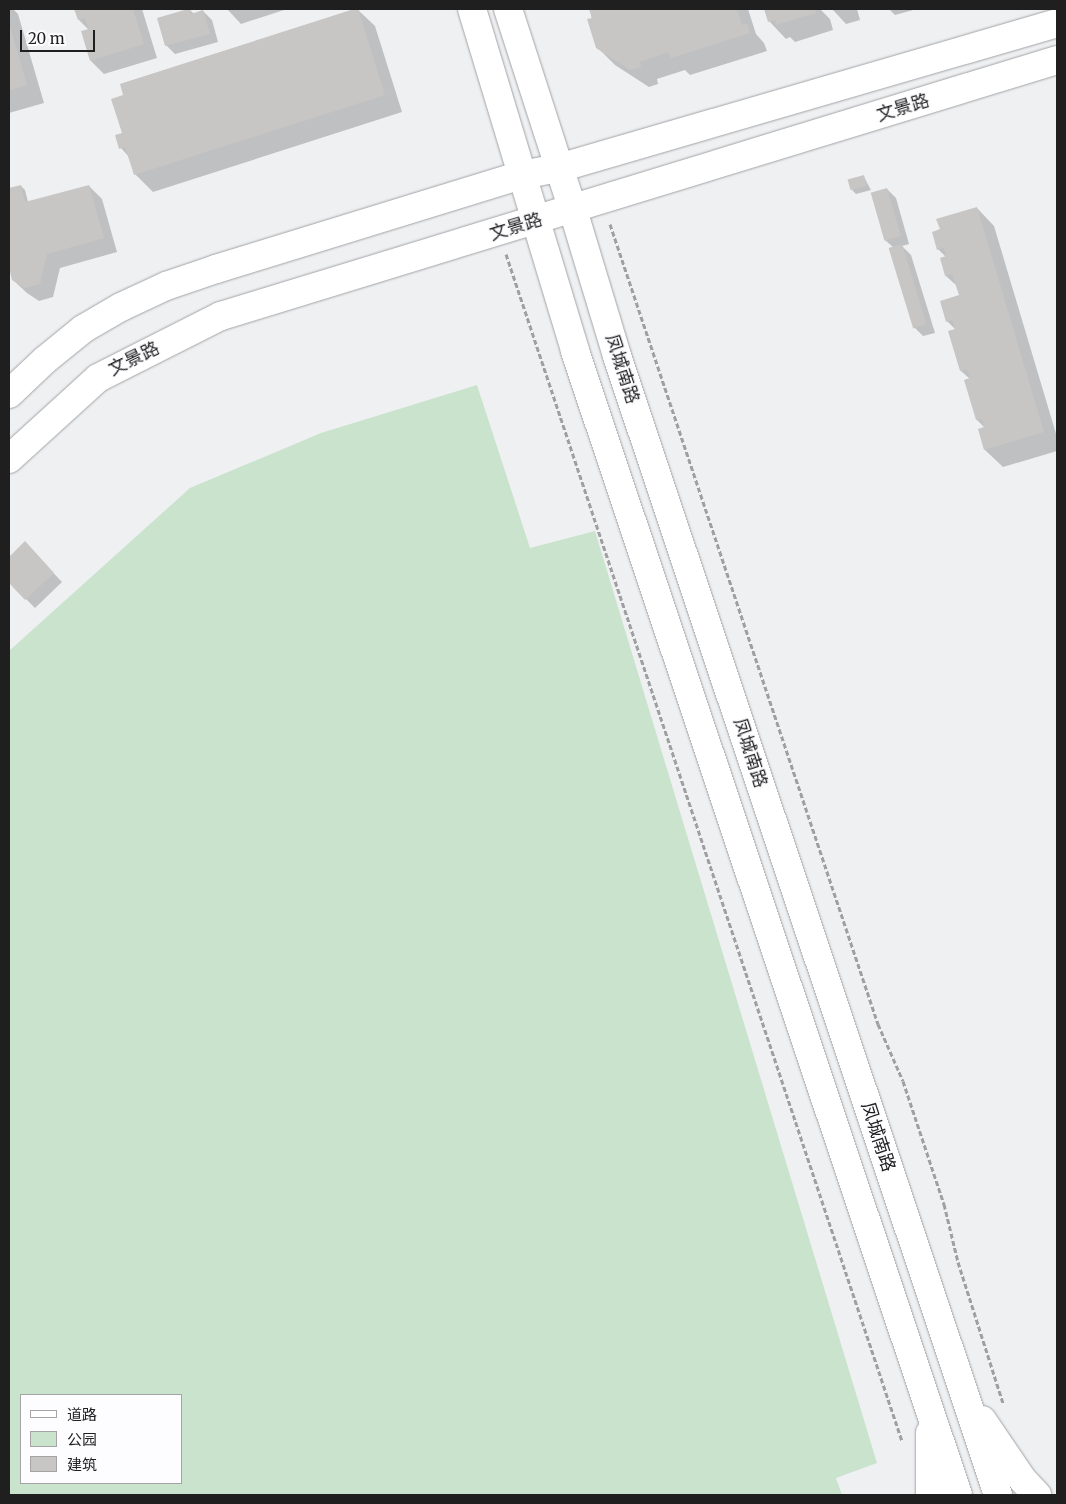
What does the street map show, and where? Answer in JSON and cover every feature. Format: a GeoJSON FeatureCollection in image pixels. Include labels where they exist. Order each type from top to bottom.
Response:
{"type":"FeatureCollection","features":[{"type":"Feature","properties":{"kind":"street"},"geometry":{"type":"LineString","coordinates":[[472,9],[575,351],[958,1495]]}},
{"type":"Feature","properties":{"kind":"street","name":"凤城南路"},"geometry":{"type":"LineString","coordinates":[[508,9],[573,210],[617,356],[998,1495]]}},
{"type":"Feature","properties":{"kind":"street"},"geometry":{"type":"LineString","coordinates":[[9,394],[45,360],[83,329],[121,307],[166,286],[269,251],[522,175],[559,168],[1057,23]]}},
{"type":"Feature","properties":{"kind":"street","name":"文景路"},"geometry":{"type":"LineString","coordinates":[[9,459],[98,378],[221,316],[573,210],[1057,60]]}},
{"type":"Feature","properties":{"kind":"street"},"geometry":{"type":"LineString","coordinates":[[962,1390],[1023,1480],[1037,1495]]}},
{"type":"Feature","properties":{"kind":"street"},"geometry":{"type":"LineString","coordinates":[[927,1402],[930,1434],[930,1495]]}},
{"type":"Feature","properties":{"kind":"path"},"geometry":{"type":"LineString","coordinates":[[602,201],[878,1024],[903,1081],[938,1185],[958,1262],[1006,1411]]}},
{"type":"Feature","properties":{"kind":"path"},"geometry":{"type":"LineString","coordinates":[[499,232],[903,1443]]}},
{"type":"Feature","properties":{"kind":"green space"},"geometry":{"type":"Polygon","coordinates":[[[477,385],[530,548],[595,531],[877,1463],[836,1478],[842,1495],[9,1495],[9,651],[190,488],[321,433],[477,385]]]}},
{"type":"Feature","properties":{"kind":"building"},"geometry":{"type":"Polygon","coordinates":[[[74,9],[133,9],[144,44],[90,61],[81,31],[89,29],[85,18],[78,20],[74,9]]]}},
{"type":"Feature","properties":{"kind":"building"},"geometry":{"type":"Polygon","coordinates":[[[190,9],[191,14],[203,10],[210,34],[165,46],[157,18],[190,9]]]}},
{"type":"Feature","properties":{"kind":"building"},"geometry":{"type":"Polygon","coordinates":[[[358,9],[385,95],[134,175],[125,147],[119,149],[115,135],[122,133],[111,99],[123,95],[120,84],[358,9]]]}},
{"type":"Feature","properties":{"kind":"building"},"geometry":{"type":"Polygon","coordinates":[[[589,9],[737,9],[742,25],[747,24],[750,33],[671,58],[668,52],[640,62],[641,67],[630,70],[596,48],[587,19],[592,18],[589,9]]]}},
{"type":"Feature","properties":{"kind":"building"},"geometry":{"type":"Polygon","coordinates":[[[764,9],[815,9],[816,13],[776,25],[775,20],[768,22],[764,9]]]}},
{"type":"Feature","properties":{"kind":"building"},"geometry":{"type":"Polygon","coordinates":[[[9,23],[27,85],[9,91],[9,23]]]}},
{"type":"Feature","properties":{"kind":"building"},"geometry":{"type":"Polygon","coordinates":[[[864,175],[867,186],[850,190],[848,179],[864,175]]]}},
{"type":"Feature","properties":{"kind":"building"},"geometry":{"type":"Polygon","coordinates":[[[21,185],[25,202],[89,185],[104,238],[47,254],[40,284],[25,288],[12,280],[9,267],[9,188],[21,185]]]}},
{"type":"Feature","properties":{"kind":"building"},"geometry":{"type":"Polygon","coordinates":[[[887,188],[901,236],[884,241],[871,193],[887,188]]]}},
{"type":"Feature","properties":{"kind":"building"},"geometry":{"type":"Polygon","coordinates":[[[977,207],[1044,432],[984,450],[978,429],[984,427],[982,419],[976,420],[964,380],[970,378],[967,369],[960,371],[948,331],[955,329],[952,320],[946,322],[940,301],[959,295],[952,274],[945,276],[940,258],[946,256],[944,248],[937,250],[932,232],[940,229],[936,219],[977,207]]]}},
{"type":"Feature","properties":{"kind":"building"},"geometry":{"type":"Polygon","coordinates":[[[902,244],[927,324],[913,328],[889,248],[902,244]]]}},
{"type":"Feature","properties":{"kind":"building"},"geometry":{"type":"Polygon","coordinates":[[[25,541],[54,573],[25,600],[9,583],[9,557],[25,541]]]}}]}
